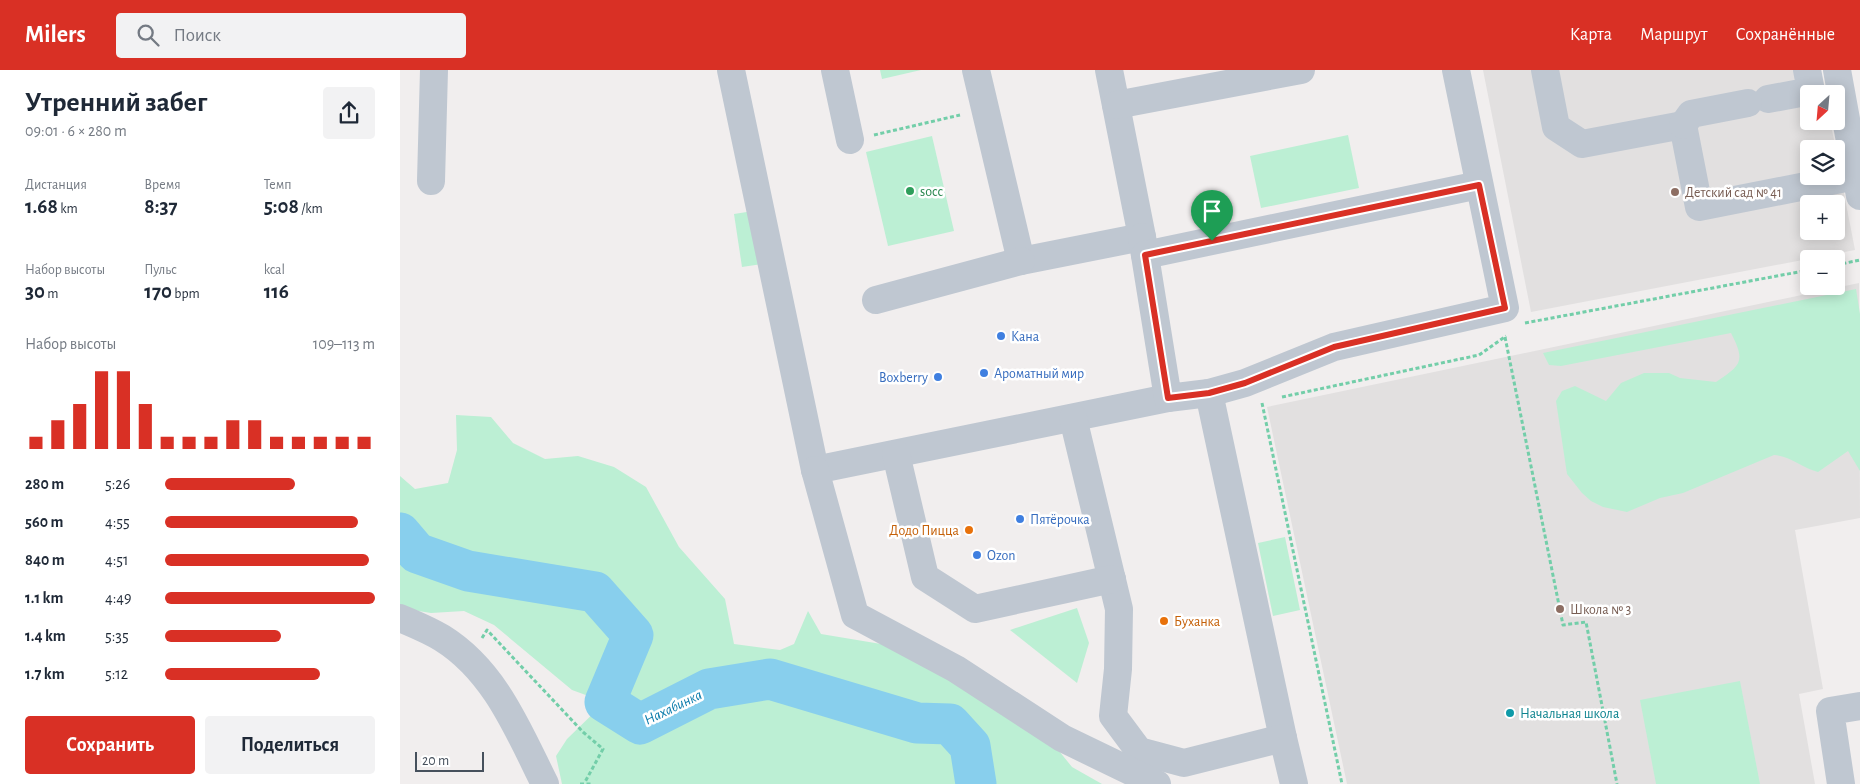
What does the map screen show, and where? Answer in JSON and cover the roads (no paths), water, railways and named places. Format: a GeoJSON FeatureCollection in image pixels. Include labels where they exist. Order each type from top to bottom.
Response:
{"type":"FeatureCollection","features":[{"type":"Feature","properties":{"kind":"street"},"geometry":{"type":"LineString","coordinates":[[432,181],[434,70]]}},
{"type":"Feature","properties":{"kind":"street"},"geometry":{"type":"LineString","coordinates":[[731,70],[815,470],[855,615],[956,669],[1062,738],[1157,784]]}},
{"type":"Feature","properties":{"kind":"street"},"geometry":{"type":"LineString","coordinates":[[835,70],[850,140]]}},
{"type":"Feature","properties":{"kind":"street"},"geometry":{"type":"LineString","coordinates":[[976,70],[1021,261]]}},
{"type":"Feature","properties":{"kind":"street"},"geometry":{"type":"LineString","coordinates":[[1110,70],[1144,246],[1168,398]]}},
{"type":"Feature","properties":{"kind":"street"},"geometry":{"type":"LineString","coordinates":[[1116,106],[1301,70]]}},
{"type":"Feature","properties":{"kind":"street"},"geometry":{"type":"LineString","coordinates":[[815,470],[1168,398],[1209,393],[1245,383],[1334,347],[1505,308],[1456,70]]}},
{"type":"Feature","properties":{"kind":"street"},"geometry":{"type":"LineString","coordinates":[[1544,70],[1556,127],[1582,144],[1683,125],[1691,114],[1811,91],[1807,70]]}},
{"type":"Feature","properties":{"kind":"street"},"geometry":{"type":"LineString","coordinates":[[1683,125],[1699,207],[1858,186],[1837,70]]}},
{"type":"Feature","properties":{"kind":"street"},"geometry":{"type":"LineString","coordinates":[[876,300],[1021,261],[1144,246],[1479,185]]}},
{"type":"Feature","properties":{"kind":"street"},"geometry":{"type":"LineString","coordinates":[[1209,393],[1282,738],[1294,784]]}},
{"type":"Feature","properties":{"kind":"street"},"geometry":{"type":"LineString","coordinates":[[1073,418],[1119,609],[1118,669],[1113,716],[1139,751],[1184,763],[1282,738]]}},
{"type":"Feature","properties":{"kind":"street"},"geometry":{"type":"LineString","coordinates":[[896,454],[924,578],[975,610],[1112,579]]}},
{"type":"Feature","properties":{"kind":"street"},"geometry":{"type":"LineString","coordinates":[[400,618],[442,638],[471,660],[501,697],[545,784]]}},
{"type":"Feature","properties":{"kind":"street"},"geometry":{"type":"LineString","coordinates":[[1841,784],[1830,711],[1860,706]]}},
{"type":"Feature","properties":{"kind":"waterway","name":"Нахабинка"},"geometry":{"type":"LineString","coordinates":[[400,533],[417,553],[468,571],[595,592],[633,635],[605,702],[640,724],[709,689],[770,679],[917,723],[950,724],[970,746],[976,784]]}},
{"type":"Feature","properties":{"kind":"place","name":"socc"},"geometry":{"type":"Point","coordinates":[910,191]}},
{"type":"Feature","properties":{"kind":"place","name":"Детский сад № 41"},"geometry":{"type":"Point","coordinates":[1675,192]}},
{"type":"Feature","properties":{"kind":"place","name":"Кана"},"geometry":{"type":"Point","coordinates":[1001,336]}},
{"type":"Feature","properties":{"kind":"place","name":"Ароматный мир"},"geometry":{"type":"Point","coordinates":[984,373]}},
{"type":"Feature","properties":{"kind":"place","name":"Boxberry"},"geometry":{"type":"Point","coordinates":[938,377]}},
{"type":"Feature","properties":{"kind":"place","name":"Пятёрочка"},"geometry":{"type":"Point","coordinates":[1020,519]}},
{"type":"Feature","properties":{"kind":"place","name":"Додо Пицца"},"geometry":{"type":"Point","coordinates":[969,530]}},
{"type":"Feature","properties":{"kind":"place","name":"Ozon"},"geometry":{"type":"Point","coordinates":[977,555]}},
{"type":"Feature","properties":{"kind":"place","name":"Школа № 3"},"geometry":{"type":"Point","coordinates":[1560,609]}},
{"type":"Feature","properties":{"kind":"place","name":"Буханка"},"geometry":{"type":"Point","coordinates":[1164,621]}},
{"type":"Feature","properties":{"kind":"place","name":"Начальная школа"},"geometry":{"type":"Point","coordinates":[1510,713]}}]}
